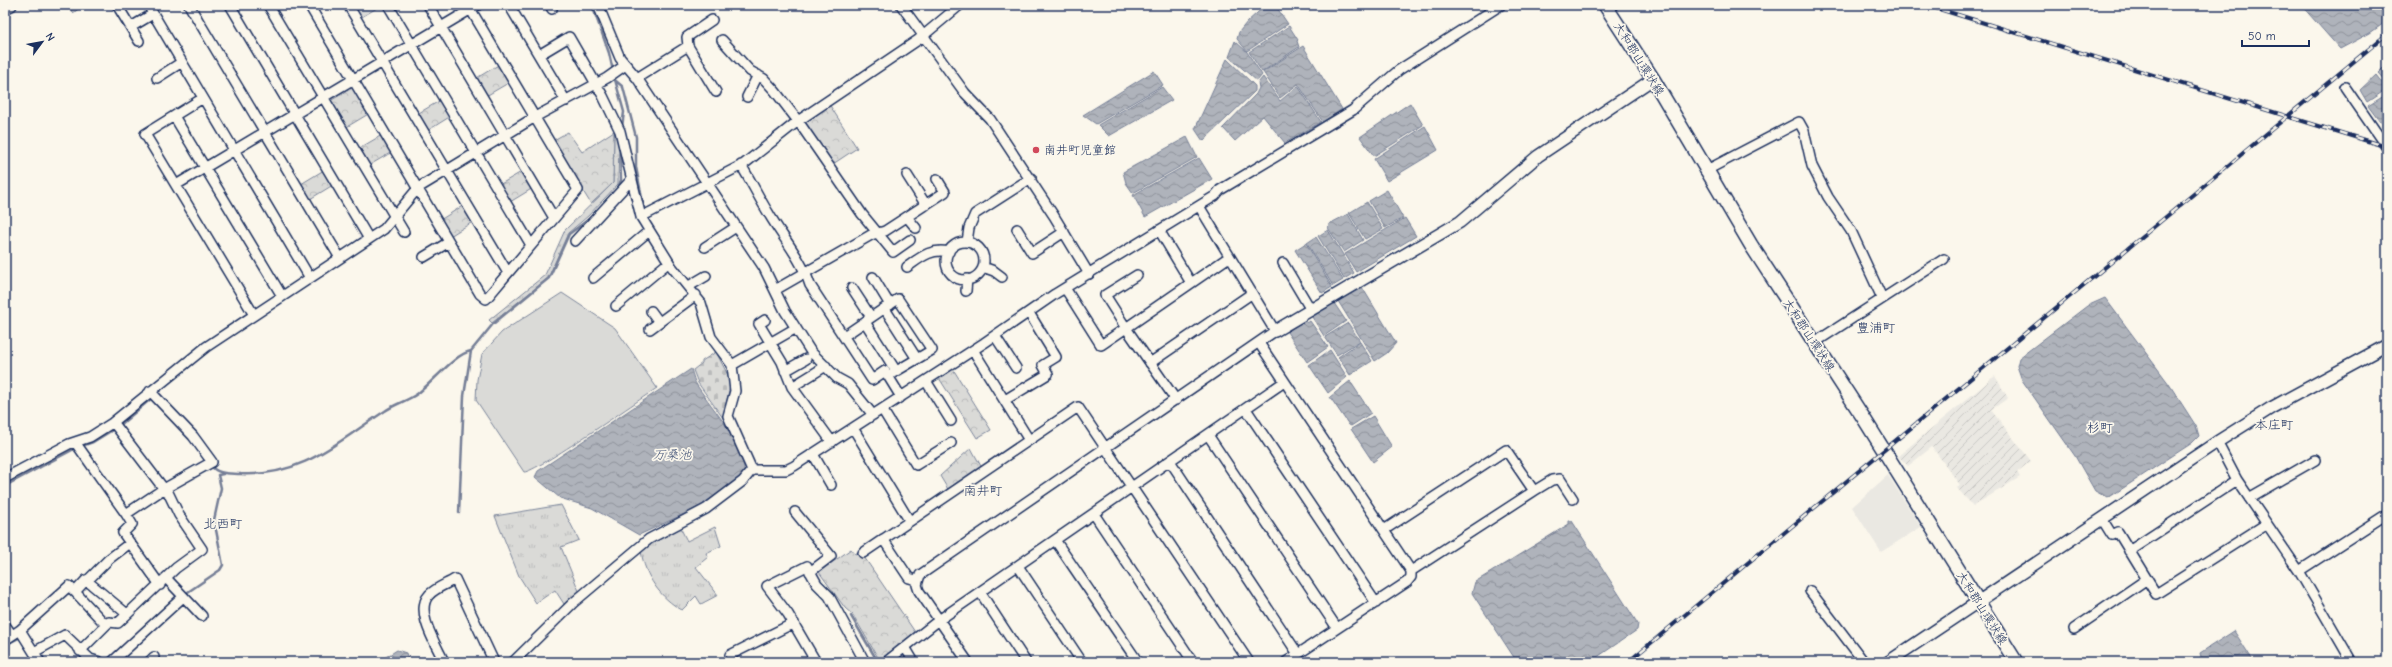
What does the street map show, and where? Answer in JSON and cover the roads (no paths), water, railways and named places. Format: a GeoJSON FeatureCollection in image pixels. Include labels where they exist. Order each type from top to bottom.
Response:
{"type":"FeatureCollection","features":[{"type":"Feature","properties":{"kind":"main road","name":"大和郡山環状線"},"geometry":{"type":"LineString","coordinates":[[1605,5],[1653,79],[1706,171],[2016,662]]}},
{"type":"Feature","properties":{"kind":"street"},"geometry":{"type":"LineString","coordinates":[[5,8],[11,5]]}},
{"type":"Feature","properties":{"kind":"street"},"geometry":{"type":"LineString","coordinates":[[117,5],[127,26],[139,40]]}},
{"type":"Feature","properties":{"kind":"street"},"geometry":{"type":"LineString","coordinates":[[148,5],[310,278]]}},
{"type":"Feature","properties":{"kind":"street"},"geometry":{"type":"LineString","coordinates":[[189,5],[340,258]]}},
{"type":"Feature","properties":{"kind":"street"},"geometry":{"type":"LineString","coordinates":[[230,5],[369,239]]}},
{"type":"Feature","properties":{"kind":"street"},"geometry":{"type":"LineString","coordinates":[[268,5],[404,232]]}},
{"type":"Feature","properties":{"kind":"street"},"geometry":{"type":"LineString","coordinates":[[176,185],[353,80],[382,62],[412,45],[473,6],[578,190],[486,299],[480,294],[418,188],[353,80],[309,5]]}},
{"type":"Feature","properties":{"kind":"street"},"geometry":{"type":"LineString","coordinates":[[348,5],[508,273]]}},
{"type":"Feature","properties":{"kind":"street"},"geometry":{"type":"LineString","coordinates":[[388,5],[531,245]]}},
{"type":"Feature","properties":{"kind":"street"},"geometry":{"type":"LineString","coordinates":[[428,5],[554,218]]}},
{"type":"Feature","properties":{"kind":"street"},"geometry":{"type":"LineString","coordinates":[[509,5],[566,101]]}},
{"type":"Feature","properties":{"kind":"street"},"geometry":{"type":"LineString","coordinates":[[598,5],[622,67],[637,78],[705,182],[764,268],[796,328],[811,352],[837,378],[852,388],[873,415]]}},
{"type":"Feature","properties":{"kind":"street"},"geometry":{"type":"LineString","coordinates":[[901,5],[965,93],[985,111],[1031,178],[1089,274]]}},
{"type":"Feature","properties":{"kind":"street"},"geometry":{"type":"LineString","coordinates":[[641,216],[705,182],[716,180],[741,165],[798,121],[924,35],[960,5]]}},
{"type":"Feature","properties":{"kind":"street"},"geometry":{"type":"LineString","coordinates":[[752,470],[786,470],[813,454],[995,336],[1065,288],[1199,206],[1253,169],[1362,104],[1399,70],[1502,5]]}},
{"type":"Feature","properties":{"kind":"street"},"geometry":{"type":"LineString","coordinates":[[127,26],[153,14]]}},
{"type":"Feature","properties":{"kind":"street"},"geometry":{"type":"LineString","coordinates":[[712,20],[687,37],[688,46],[716,92]]}},
{"type":"Feature","properties":{"kind":"street"},"geometry":{"type":"LineString","coordinates":[[539,55],[569,37],[596,84],[620,131],[641,216],[669,262],[696,295],[706,312],[711,337],[732,365],[735,391],[728,416],[752,470]]}},
{"type":"Feature","properties":{"kind":"street"},"geometry":{"type":"LineString","coordinates":[[722,40],[742,63],[758,75],[775,91],[798,121],[862,214],[893,252],[910,240]]}},
{"type":"Feature","properties":{"kind":"street"},"geometry":{"type":"LineString","coordinates":[[637,78],[688,46]]}},
{"type":"Feature","properties":{"kind":"street"},"geometry":{"type":"LineString","coordinates":[[157,78],[182,62]]}},
{"type":"Feature","properties":{"kind":"street"},"geometry":{"type":"LineString","coordinates":[[5,478],[77,445],[90,436],[116,425],[150,392],[206,347],[384,229],[418,188],[535,117],[607,78],[622,67]]}},
{"type":"Feature","properties":{"kind":"street"},"geometry":{"type":"LineString","coordinates":[[747,97],[758,75]]}},
{"type":"Feature","properties":{"kind":"street"},"geometry":{"type":"LineString","coordinates":[[917,580],[925,571],[1260,344],[1275,331],[1460,222],[1538,156],[1653,79]]}},
{"type":"Feature","properties":{"kind":"street"},"geometry":{"type":"LineString","coordinates":[[2346,87],[2387,148]]}},
{"type":"Feature","properties":{"kind":"street"},"geometry":{"type":"LineString","coordinates":[[203,98],[145,134],[254,315]]}},
{"type":"Feature","properties":{"kind":"street"},"geometry":{"type":"LineString","coordinates":[[174,116],[282,296]]}},
{"type":"Feature","properties":{"kind":"street"},"geometry":{"type":"LineString","coordinates":[[1706,171],[1799,122],[1804,131],[1812,166],[1828,197],[1851,231],[1882,298]]}},
{"type":"Feature","properties":{"kind":"street"},"geometry":{"type":"LineString","coordinates":[[741,165],[769,214],[806,272],[810,285],[872,380],[885,371],[901,397]]}},
{"type":"Feature","properties":{"kind":"street"},"geometry":{"type":"LineString","coordinates":[[908,175],[926,205]]}},
{"type":"Feature","properties":{"kind":"street"},"geometry":{"type":"LineString","coordinates":[[967,242],[969,228],[975,214],[1031,178]]}},
{"type":"Feature","properties":{"kind":"street"},"geometry":{"type":"LineString","coordinates":[[575,241],[632,179]]}},
{"type":"Feature","properties":{"kind":"street"},"geometry":{"type":"LineString","coordinates":[[775,290],[907,217],[945,192],[937,179]]}},
{"type":"Feature","properties":{"kind":"street"},"geometry":{"type":"LineString","coordinates":[[1199,206],[1275,331]]}},
{"type":"Feature","properties":{"kind":"street"},"geometry":{"type":"LineString","coordinates":[[907,217],[916,228]]}},
{"type":"Feature","properties":{"kind":"street"},"geometry":{"type":"LineString","coordinates":[[705,247],[736,227]]}},
{"type":"Feature","properties":{"kind":"street"},"geometry":{"type":"LineString","coordinates":[[1017,229],[1032,253],[1064,232]]}},
{"type":"Feature","properties":{"kind":"street"},"geometry":{"type":"LineString","coordinates":[[1158,230],[1191,283]]}},
{"type":"Feature","properties":{"kind":"street"},"geometry":{"type":"LineString","coordinates":[[593,278],[649,231]]}},
{"type":"Feature","properties":{"kind":"street"},"geometry":{"type":"LineString","coordinates":[[424,257],[449,242]]}},
{"type":"Feature","properties":{"kind":"street"},"geometry":{"type":"LineString","coordinates":[[967,242],[981,250],[984,260],[983,267],[974,277],[967,279],[959,278],[950,272],[947,262],[949,252],[956,244],[967,242]]}},
{"type":"Feature","properties":{"kind":"street"},"geometry":{"type":"LineString","coordinates":[[906,266],[930,251],[936,250],[949,252]]}},
{"type":"Feature","properties":{"kind":"street"},"geometry":{"type":"LineString","coordinates":[[1065,288],[1101,345],[1229,257]]}},
{"type":"Feature","properties":{"kind":"street"},"geometry":{"type":"LineString","coordinates":[[1814,343],[1944,259]]}},
{"type":"Feature","properties":{"kind":"street"},"geometry":{"type":"LineString","coordinates":[[616,306],[669,262]]}},
{"type":"Feature","properties":{"kind":"street"},"geometry":{"type":"LineString","coordinates":[[1283,263],[1311,310]]}},
{"type":"Feature","properties":{"kind":"street"},"geometry":{"type":"LineString","coordinates":[[983,267],[994,271],[1002,278]]}},
{"type":"Feature","properties":{"kind":"street"},"geometry":{"type":"LineString","coordinates":[[1137,275],[1105,295],[1176,400]]}},
{"type":"Feature","properties":{"kind":"street"},"geometry":{"type":"LineString","coordinates":[[689,286],[706,276]]}},
{"type":"Feature","properties":{"kind":"street"},"geometry":{"type":"LineString","coordinates":[[873,277],[917,359]]}},
{"type":"Feature","properties":{"kind":"street"},"geometry":{"type":"LineString","coordinates":[[966,291],[967,279]]}},
{"type":"Feature","properties":{"kind":"street"},"geometry":{"type":"LineString","coordinates":[[852,288],[896,371]]}},
{"type":"Feature","properties":{"kind":"street"},"geometry":{"type":"LineString","coordinates":[[1150,363],[1252,294]]}},
{"type":"Feature","properties":{"kind":"street"},"geometry":{"type":"LineString","coordinates":[[650,329],[696,295]]}},
{"type":"Feature","properties":{"kind":"street"},"geometry":{"type":"LineString","coordinates":[[844,336],[898,299],[932,350],[888,376]]}},
{"type":"Feature","properties":{"kind":"street"},"geometry":{"type":"LineString","coordinates":[[651,311],[659,322]]}},
{"type":"Feature","properties":{"kind":"street"},"geometry":{"type":"LineString","coordinates":[[1004,400],[1048,374],[1043,365],[1056,357],[1029,313]]}},
{"type":"Feature","properties":{"kind":"street"},"geometry":{"type":"LineString","coordinates":[[765,320],[759,324],[785,371],[792,387],[832,442]]}},
{"type":"Feature","properties":{"kind":"street"},"geometry":{"type":"LineString","coordinates":[[732,365],[796,328]]}},
{"type":"Feature","properties":{"kind":"street"},"geometry":{"type":"LineString","coordinates":[[995,336],[1016,368]]}},
{"type":"Feature","properties":{"kind":"street"},"geometry":{"type":"LineString","coordinates":[[1260,344],[1411,571],[1411,577],[1407,582],[1286,662]]}},
{"type":"Feature","properties":{"kind":"street"},"geometry":{"type":"LineString","coordinates":[[1888,662],[2217,442],[2271,408],[2387,344]]}},
{"type":"Feature","properties":{"kind":"street"},"geometry":{"type":"LineString","coordinates":[[973,350],[1029,440]]}},
{"type":"Feature","properties":{"kind":"street"},"geometry":{"type":"LineString","coordinates":[[785,371],[806,359]]}},
{"type":"Feature","properties":{"kind":"street"},"geometry":{"type":"LineString","coordinates":[[792,387],[826,366]]}},
{"type":"Feature","properties":{"kind":"street"},"geometry":{"type":"LineString","coordinates":[[926,381],[951,421]]}},
{"type":"Feature","properties":{"kind":"street"},"geometry":{"type":"LineString","coordinates":[[886,662],[939,620],[1284,382]]}},
{"type":"Feature","properties":{"kind":"street"},"geometry":{"type":"LineString","coordinates":[[126,514],[165,488],[210,464],[193,436],[150,392]]}},
{"type":"Feature","properties":{"kind":"street"},"geometry":{"type":"LineString","coordinates":[[863,552],[1078,407],[1249,662]]}},
{"type":"Feature","properties":{"kind":"street"},"geometry":{"type":"LineString","coordinates":[[1246,408],[1376,603]]}},
{"type":"Feature","properties":{"kind":"street"},"geometry":{"type":"LineString","coordinates":[[882,409],[916,465],[951,443]]}},
{"type":"Feature","properties":{"kind":"street"},"geometry":{"type":"LineString","coordinates":[[81,648],[109,622],[118,623],[202,549],[179,515],[165,488],[116,425]]}},
{"type":"Feature","properties":{"kind":"street"},"geometry":{"type":"LineString","coordinates":[[853,428],[909,520]]}},
{"type":"Feature","properties":{"kind":"street"},"geometry":{"type":"LineString","coordinates":[[1208,435],[1337,628]]}},
{"type":"Feature","properties":{"kind":"street"},"geometry":{"type":"LineString","coordinates":[[2217,442],[2237,480],[2299,571],[2352,662]]}},
{"type":"Feature","properties":{"kind":"street"},"geometry":{"type":"LineString","coordinates":[[77,445],[132,524],[123,533],[130,543],[163,582],[182,596],[202,616]]}},
{"type":"Feature","properties":{"kind":"street"},"geometry":{"type":"LineString","coordinates":[[1384,530],[1506,450],[1534,492]]}},
{"type":"Feature","properties":{"kind":"street"},"geometry":{"type":"LineString","coordinates":[[813,454],[831,485]]}},
{"type":"Feature","properties":{"kind":"street"},"geometry":{"type":"LineString","coordinates":[[2249,498],[2315,460]]}},
{"type":"Feature","properties":{"kind":"street"},"geometry":{"type":"LineString","coordinates":[[1170,461],[1298,654]]}},
{"type":"Feature","properties":{"kind":"street"},"geometry":{"type":"LineString","coordinates":[[513,662],[583,594],[649,539],[706,509],[743,481],[752,470]]}},
{"type":"Feature","properties":{"kind":"street"},"geometry":{"type":"LineString","coordinates":[[1411,571],[1552,480],[1560,479],[1573,499]]}},
{"type":"Feature","properties":{"kind":"street"},"geometry":{"type":"LineString","coordinates":[[2129,551],[2237,480]]}},
{"type":"Feature","properties":{"kind":"street"},"geometry":{"type":"LineString","coordinates":[[795,512],[831,556],[810,572]]}},
{"type":"Feature","properties":{"kind":"street"},"geometry":{"type":"LineString","coordinates":[[1094,514],[1193,662]]}},
{"type":"Feature","properties":{"kind":"street"},"geometry":{"type":"LineString","coordinates":[[2299,571],[2387,514]]}},
{"type":"Feature","properties":{"kind":"street"},"geometry":{"type":"LineString","coordinates":[[2102,519],[2112,535],[2118,532],[2156,594],[2266,524]]}},
{"type":"Feature","properties":{"kind":"street"},"geometry":{"type":"LineString","coordinates":[[883,539],[909,578],[917,580]]}},
{"type":"Feature","properties":{"kind":"street"},"geometry":{"type":"LineString","coordinates":[[1055,540],[1138,662]]}},
{"type":"Feature","properties":{"kind":"street"},"geometry":{"type":"LineString","coordinates":[[75,592],[109,559],[130,543]]}},
{"type":"Feature","properties":{"kind":"street"},"geometry":{"type":"LineString","coordinates":[[812,661],[794,623],[767,586],[807,566],[817,584],[829,596],[865,662]]}},
{"type":"Feature","properties":{"kind":"street"},"geometry":{"type":"LineString","coordinates":[[1018,566],[1082,662]]}},
{"type":"Feature","properties":{"kind":"street"},"geometry":{"type":"LineString","coordinates":[[444,662],[426,624],[424,604],[428,596],[434,591],[455,579],[494,662]]}},
{"type":"Feature","properties":{"kind":"street"},"geometry":{"type":"LineString","coordinates":[[2074,629],[2146,579]]}},
{"type":"Feature","properties":{"kind":"street"},"geometry":{"type":"LineString","coordinates":[[917,580],[920,591],[968,662]]}},
{"type":"Feature","properties":{"kind":"street"},"geometry":{"type":"LineString","coordinates":[[87,581],[127,614]]}},
{"type":"Feature","properties":{"kind":"street"},"geometry":{"type":"LineString","coordinates":[[16,635],[69,586],[106,625]]}},
{"type":"Feature","properties":{"kind":"street"},"geometry":{"type":"LineString","coordinates":[[1810,591],[1864,662]]}},
{"type":"Feature","properties":{"kind":"street"},"geometry":{"type":"LineString","coordinates":[[980,592],[1026,662]]}},
{"type":"Feature","properties":{"kind":"street"},"geometry":{"type":"LineString","coordinates":[[112,662],[182,596]]}},
{"type":"Feature","properties":{"kind":"street"},"geometry":{"type":"LineString","coordinates":[[733,662],[730,655],[794,623]]}},
{"type":"Feature","properties":{"kind":"street"},"geometry":{"type":"LineString","coordinates":[[5,625],[34,652],[40,662]]}},
{"type":"Feature","properties":{"kind":"street"},"geometry":{"type":"LineString","coordinates":[[34,652],[65,635],[81,648],[87,661],[100,662]]}},
{"type":"Feature","properties":{"kind":"street"},"geometry":{"type":"LineString","coordinates":[[905,647],[914,662]]}},
{"type":"Feature","properties":{"kind":"water"},"geometry":{"type":"Polygon","coordinates":[[[68,5],[84,5],[73,13],[68,5]]]}},
{"type":"Feature","properties":{"kind":"water"},"geometry":{"type":"Polygon","coordinates":[[[1266,5],[1275,5],[1288,24],[1247,51],[1237,39],[1239,32],[1247,22],[1266,5]]]}},
{"type":"Feature","properties":{"kind":"water"},"geometry":{"type":"Polygon","coordinates":[[[2301,5],[2387,5],[2387,21],[2370,33],[2340,49],[2301,5]]]}},
{"type":"Feature","properties":{"kind":"water"},"geometry":{"type":"Polygon","coordinates":[[[1289,26],[1298,40],[1299,47],[1262,72],[1249,52],[1289,26]]]}},
{"type":"Feature","properties":{"kind":"water"},"geometry":{"type":"Polygon","coordinates":[[[1235,41],[1247,52],[1262,75],[1257,81],[1229,57],[1235,41]]]}},
{"type":"Feature","properties":{"kind":"water"},"geometry":{"type":"Polygon","coordinates":[[[1303,46],[1342,109],[1323,122],[1298,84],[1280,98],[1263,72],[1303,46]]]}},
{"type":"Feature","properties":{"kind":"water"},"geometry":{"type":"Polygon","coordinates":[[[1227,59],[1255,86],[1255,91],[1203,141],[1195,129],[1227,59]]]}},
{"type":"Feature","properties":{"kind":"water"},"geometry":{"type":"Polygon","coordinates":[[[2387,64],[2387,83],[2378,73],[2387,64]]]}},
{"type":"Feature","properties":{"kind":"water"},"geometry":{"type":"Polygon","coordinates":[[[1154,71],[1163,85],[1096,124],[1083,115],[1154,71]]]}},
{"type":"Feature","properties":{"kind":"water"},"geometry":{"type":"Polygon","coordinates":[[[2376,75],[2387,89],[2367,102],[2360,90],[2376,75]]]}},
{"type":"Feature","properties":{"kind":"water"},"geometry":{"type":"Polygon","coordinates":[[[1263,77],[1280,101],[1298,86],[1321,122],[1285,143],[1263,116],[1235,141],[1223,128],[1256,94],[1259,88],[1258,83],[1263,77]]]}},
{"type":"Feature","properties":{"kind":"water"},"geometry":{"type":"Polygon","coordinates":[[[1162,87],[1172,100],[1109,136],[1098,125],[1162,87]]]}},
{"type":"Feature","properties":{"kind":"water"},"geometry":{"type":"Polygon","coordinates":[[[2387,94],[2387,118],[2380,122],[2368,106],[2387,94]]]}},
{"type":"Feature","properties":{"kind":"water"},"geometry":{"type":"Polygon","coordinates":[[[1410,103],[1423,125],[1374,156],[1360,137],[1410,103]]]}},
{"type":"Feature","properties":{"kind":"water"},"geometry":{"type":"Polygon","coordinates":[[[1425,126],[1438,150],[1387,181],[1374,159],[1425,126]]]}},
{"type":"Feature","properties":{"kind":"water"},"geometry":{"type":"Polygon","coordinates":[[[1187,137],[1197,157],[1133,193],[1126,183],[1123,172],[1187,137]]]}},
{"type":"Feature","properties":{"kind":"water"},"geometry":{"type":"Polygon","coordinates":[[[1199,158],[1212,179],[1145,217],[1133,195],[1199,158]]]}},
{"type":"Feature","properties":{"kind":"water"},"geometry":{"type":"Polygon","coordinates":[[[1387,190],[1403,218],[1385,228],[1369,201],[1387,190]]]}},
{"type":"Feature","properties":{"kind":"water"},"geometry":{"type":"Polygon","coordinates":[[[1367,202],[1383,229],[1365,239],[1349,213],[1367,202]]]}},
{"type":"Feature","properties":{"kind":"water"},"geometry":{"type":"Polygon","coordinates":[[[1348,214],[1363,240],[1344,252],[1328,228],[1329,224],[1348,214]]]}},
{"type":"Feature","properties":{"kind":"water"},"geometry":{"type":"Polygon","coordinates":[[[1405,218],[1416,236],[1356,272],[1345,254],[1405,218]]]}},
{"type":"Feature","properties":{"kind":"water"},"geometry":{"type":"Polygon","coordinates":[[[1328,230],[1354,273],[1344,279],[1318,236],[1328,230]]]}},
{"type":"Feature","properties":{"kind":"water"},"geometry":{"type":"Polygon","coordinates":[[[1316,237],[1343,280],[1333,286],[1307,243],[1316,237]]]}},
{"type":"Feature","properties":{"kind":"water"},"geometry":{"type":"Polygon","coordinates":[[[1306,243],[1332,287],[1322,293],[1295,250],[1306,243]]]}},
{"type":"Feature","properties":{"kind":"water"},"geometry":{"type":"Polygon","coordinates":[[[1362,287],[1396,343],[1387,353],[1375,361],[1338,301],[1362,287]]]}},
{"type":"Feature","properties":{"kind":"water"},"geometry":{"type":"Polygon","coordinates":[[[2105,298],[2169,384],[2196,426],[2199,436],[2192,443],[2108,498],[2095,491],[2075,456],[2022,380],[2017,366],[2019,358],[2087,306],[2105,298]]]}},
{"type":"Feature","properties":{"kind":"water"},"geometry":{"type":"Polygon","coordinates":[[[1334,303],[1346,321],[1324,336],[1312,317],[1334,303]]]}},
{"type":"Feature","properties":{"kind":"water"},"geometry":{"type":"Polygon","coordinates":[[[1305,320],[1307,323],[1310,321],[1328,347],[1307,362],[1287,332],[1305,320]]]}},
{"type":"Feature","properties":{"kind":"water"},"geometry":{"type":"Polygon","coordinates":[[[1348,323],[1360,341],[1337,355],[1325,337],[1348,323]]]}},
{"type":"Feature","properties":{"kind":"water"},"geometry":{"type":"Polygon","coordinates":[[[1360,342],[1372,361],[1350,375],[1338,357],[1360,342]]]}},
{"type":"Feature","properties":{"kind":"water"},"geometry":{"type":"Polygon","coordinates":[[[1330,350],[1347,377],[1328,393],[1309,365],[1330,350]]]}},
{"type":"Feature","properties":{"kind":"water","name":"万桑池"},"geometry":{"type":"Polygon","coordinates":[[[691,369],[697,385],[735,441],[744,464],[744,475],[699,507],[639,535],[592,508],[560,498],[535,477],[538,471],[691,369]]]}},
{"type":"Feature","properties":{"kind":"water"},"geometry":{"type":"Polygon","coordinates":[[[1350,381],[1371,413],[1351,426],[1330,397],[1350,381]]]}},
{"type":"Feature","properties":{"kind":"water"},"geometry":{"type":"Polygon","coordinates":[[[1373,416],[1392,447],[1373,462],[1351,429],[1373,416]]]}},
{"type":"Feature","properties":{"kind":"water"},"geometry":{"type":"Polygon","coordinates":[[[1569,521],[1572,521],[1638,624],[1637,630],[1590,662],[1517,662],[1472,593],[1475,582],[1569,524],[1569,521]]]}},
{"type":"Feature","properties":{"kind":"water"},"geometry":{"type":"Polygon","coordinates":[[[2234,631],[2254,662],[2236,662],[2233,658],[2227,662],[2202,662],[2200,653],[2234,631]]]}},
{"type":"Feature","properties":{"kind":"water"},"geometry":{"type":"Polygon","coordinates":[[[397,650],[406,653],[409,662],[378,662],[397,650]]]}},
{"type":"Feature","properties":{"kind":"waterway"},"geometry":{"type":"LineString","coordinates":[[592,5],[609,53],[613,71]]}},
{"type":"Feature","properties":{"kind":"waterway"},"geometry":{"type":"LineString","coordinates":[[614,76],[624,112],[622,127]]}},
{"type":"Feature","properties":{"kind":"waterway"},"geometry":{"type":"LineString","coordinates":[[616,81],[623,87],[636,137],[636,167],[644,209]]}},
{"type":"Feature","properties":{"kind":"waterway"},"geometry":{"type":"LineString","coordinates":[[618,188],[621,180],[620,148]]}},
{"type":"Feature","properties":{"kind":"waterway"},"geometry":{"type":"LineString","coordinates":[[459,513],[464,396],[471,351],[493,324],[549,278],[569,234],[593,216]]}},
{"type":"Feature","properties":{"kind":"waterway"},"geometry":{"type":"LineString","coordinates":[[210,465],[220,472],[241,474],[282,470],[301,464],[318,455],[389,409],[417,394],[458,357],[471,351]]}},
{"type":"Feature","properties":{"kind":"waterway"},"geometry":{"type":"LineString","coordinates":[[5,486],[76,448],[93,442],[119,426],[153,397]]}},
{"type":"Feature","properties":{"kind":"waterway"},"geometry":{"type":"LineString","coordinates":[[185,594],[220,570],[223,565],[214,520],[221,488],[218,475],[223,474]]}},
{"type":"Feature","properties":{"kind":"waterway"},"geometry":{"type":"LineString","coordinates":[[851,616],[878,662]]}},
{"type":"Feature","properties":{"kind":"waterway"},"geometry":{"type":"LineString","coordinates":[[5,645],[21,637]]}},
{"type":"Feature","properties":{"kind":"railway"},"geometry":{"type":"LineString","coordinates":[[1926,5],[2387,147]]}},
{"type":"Feature","properties":{"kind":"railway"},"geometry":{"type":"LineString","coordinates":[[1628,662],[2387,34]]}},
{"type":"Feature","properties":{"kind":"place","name":"南井町児童館"},"geometry":{"type":"Point","coordinates":[1036,150]}},
{"type":"Feature","properties":{"kind":"district","name":"豊浦町"},"geometry":{"type":"Point","coordinates":[1876,327]}},
{"type":"Feature","properties":{"kind":"district","name":"本庄町"},"geometry":{"type":"Point","coordinates":[2274,424]}},
{"type":"Feature","properties":{"kind":"district","name":"杉町"},"geometry":{"type":"Point","coordinates":[2100,427]}},
{"type":"Feature","properties":{"kind":"district","name":"南井町"},"geometry":{"type":"Point","coordinates":[983,490]}},
{"type":"Feature","properties":{"kind":"district","name":"北西町"},"geometry":{"type":"Point","coordinates":[223,523]}}]}
